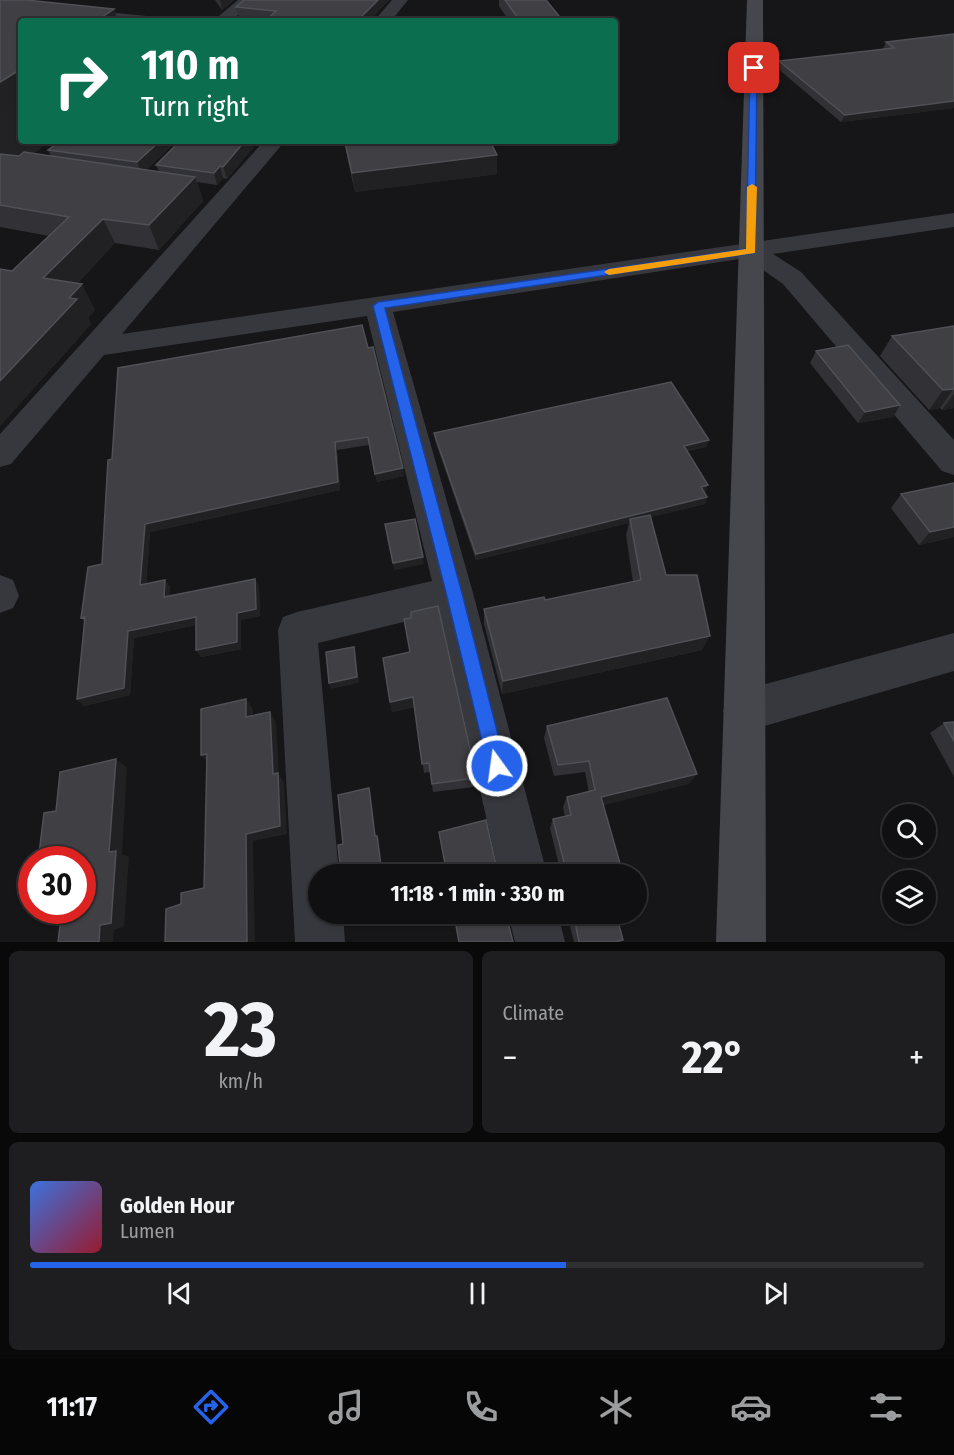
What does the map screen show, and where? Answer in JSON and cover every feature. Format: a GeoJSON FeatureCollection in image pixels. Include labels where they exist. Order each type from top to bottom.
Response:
{"type":"FeatureCollection","features":[{"type":"Feature","properties":{"kind":"street"},"geometry":{"type":"LineString","coordinates":[[225,18],[247,0]]}},
{"type":"Feature","properties":{"kind":"street"},"geometry":{"type":"LineString","coordinates":[[385,18],[400,0]]}},
{"type":"Feature","properties":{"kind":"street"},"geometry":{"type":"LineString","coordinates":[[741,942],[754,0]]}},
{"type":"Feature","properties":{"kind":"street"},"geometry":{"type":"LineString","coordinates":[[0,7],[116,18]]}},
{"type":"Feature","properties":{"kind":"street"},"geometry":{"type":"LineString","coordinates":[[0,455],[96,347],[215,193],[272,144]]}},
{"type":"Feature","properties":{"kind":"street"},"geometry":{"type":"LineString","coordinates":[[96,347],[954,220]]}},
{"type":"Feature","properties":{"kind":"street"},"geometry":{"type":"LineString","coordinates":[[751,251],[792,278],[954,462]]}},
{"type":"Feature","properties":{"kind":"street"},"geometry":{"type":"LineString","coordinates":[[378,306],[454,593],[521,864]]}},
{"type":"Feature","properties":{"kind":"street"},"geometry":{"type":"LineString","coordinates":[[314,864],[297,630],[454,593]]}},
{"type":"Feature","properties":{"kind":"street"},"geometry":{"type":"LineString","coordinates":[[744,711],[954,652]]}},
{"type":"Feature","properties":{"kind":"street"},"geometry":{"type":"LineString","coordinates":[[319,924],[320,942]]}},
{"type":"Feature","properties":{"kind":"street"},"geometry":{"type":"LineString","coordinates":[[536,924],[540,942]]}},
{"type":"Feature","properties":{"kind":"shaded area"},"geometry":{"type":"Polygon","coordinates":[[[0,9],[18,19],[18,144],[46,144],[26,160],[0,156],[0,9]]]}},
{"type":"Feature","properties":{"kind":"building"},"geometry":{"type":"Polygon","coordinates":[[[0,0],[26,0],[114,9],[100,18],[18,18],[18,71],[0,82],[0,0]]]}},
{"type":"Feature","properties":{"kind":"building"},"geometry":{"type":"Polygon","coordinates":[[[244,0],[378,0],[360,18],[268,18],[276,11],[236,7],[244,0]]]}},
{"type":"Feature","properties":{"kind":"building"},"geometry":{"type":"Polygon","coordinates":[[[505,0],[546,0],[561,18],[518,18],[505,0]]]}},
{"type":"Feature","properties":{"kind":"building"},"geometry":{"type":"Polygon","coordinates":[[[954,34],[954,101],[845,115],[779,61],[894,48],[886,42],[954,34]]]}},
{"type":"Feature","properties":{"kind":"building"},"geometry":{"type":"Polygon","coordinates":[[[56,144],[157,144],[137,162],[48,150],[56,144]]]}},
{"type":"Feature","properties":{"kind":"building"},"geometry":{"type":"Polygon","coordinates":[[[177,144],[242,144],[223,167],[220,166],[214,173],[156,165],[177,144]]]}},
{"type":"Feature","properties":{"kind":"building"},"geometry":{"type":"Polygon","coordinates":[[[345,144],[492,144],[497,155],[352,173],[345,144]]]}},
{"type":"Feature","properties":{"kind":"building"},"geometry":{"type":"Polygon","coordinates":[[[24,152],[195,177],[149,225],[103,219],[43,278],[82,284],[69,298],[77,299],[0,381],[0,269],[12,271],[69,217],[0,205],[0,154],[19,156],[24,152]]]}},
{"type":"Feature","properties":{"kind":"building"},"geometry":{"type":"Polygon","coordinates":[[[362,325],[368,348],[373,347],[403,468],[375,474],[368,437],[335,442],[338,482],[145,524],[140,585],[165,580],[164,597],[255,579],[256,609],[237,613],[237,642],[196,650],[196,617],[128,631],[124,688],[77,699],[85,617],[81,618],[88,567],[102,564],[108,460],[112,459],[118,368],[362,325]]]}},
{"type":"Feature","properties":{"kind":"building"},"geometry":{"type":"Polygon","coordinates":[[[954,326],[954,389],[943,390],[892,336],[954,326]]]}},
{"type":"Feature","properties":{"kind":"building"},"geometry":{"type":"Polygon","coordinates":[[[848,345],[900,405],[865,412],[816,351],[848,345]]]}},
{"type":"Feature","properties":{"kind":"building"},"geometry":{"type":"Polygon","coordinates":[[[671,382],[709,440],[684,446],[708,485],[701,487],[707,497],[476,554],[434,433],[671,382]]]}},
{"type":"Feature","properties":{"kind":"building"},"geometry":{"type":"Polygon","coordinates":[[[954,483],[954,527],[930,532],[901,494],[954,483]]]}},
{"type":"Feature","properties":{"kind":"building"},"geometry":{"type":"Polygon","coordinates":[[[650,515],[666,575],[697,575],[710,636],[503,681],[484,609],[544,597],[545,600],[641,580],[630,519],[650,515]]]}},
{"type":"Feature","properties":{"kind":"building"},"geometry":{"type":"Polygon","coordinates":[[[415,519],[423,557],[393,563],[385,524],[415,519]]]}},
{"type":"Feature","properties":{"kind":"building"},"geometry":{"type":"Polygon","coordinates":[[[438,606],[473,762],[471,762],[474,778],[432,784],[429,763],[422,764],[413,697],[390,702],[383,658],[410,652],[404,619],[411,618],[411,612],[438,606]]]}},
{"type":"Feature","properties":{"kind":"building"},"geometry":{"type":"Polygon","coordinates":[[[354,647],[357,677],[329,683],[326,652],[354,647]]]}},
{"type":"Feature","properties":{"kind":"building"},"geometry":{"type":"Polygon","coordinates":[[[667,698],[697,774],[601,797],[620,864],[564,864],[553,819],[571,815],[567,797],[595,790],[589,761],[558,765],[547,726],[667,698]]]}},
{"type":"Feature","properties":{"kind":"building"},"geometry":{"type":"Polygon","coordinates":[[[246,699],[246,717],[270,712],[273,774],[278,773],[280,826],[246,834],[247,942],[165,942],[166,909],[181,904],[181,893],[204,888],[207,754],[201,755],[201,709],[246,699]]]}},
{"type":"Feature","properties":{"kind":"building"},"geometry":{"type":"Polygon","coordinates":[[[954,722],[954,741],[944,723],[954,722]]]}},
{"type":"Feature","properties":{"kind":"building"},"geometry":{"type":"Polygon","coordinates":[[[116,759],[109,852],[116,851],[111,923],[100,925],[99,942],[58,942],[60,924],[96,924],[96,846],[40,846],[44,813],[56,811],[60,772],[116,759]]]}},
{"type":"Feature","properties":{"kind":"building"},"geometry":{"type":"Polygon","coordinates":[[[369,788],[381,864],[340,864],[338,845],[343,844],[338,795],[369,788]]]}},
{"type":"Feature","properties":{"kind":"building"},"geometry":{"type":"Polygon","coordinates":[[[486,820],[496,864],[445,864],[439,832],[486,820]]]}},
{"type":"Feature","properties":{"kind":"building"},"geometry":{"type":"Polygon","coordinates":[[[456,924],[508,924],[513,942],[459,942],[456,924]]]}},
{"type":"Feature","properties":{"kind":"building"},"geometry":{"type":"Polygon","coordinates":[[[575,924],[619,924],[623,940],[614,942],[579,942],[575,924]]]}},
{"type":"Feature","properties":{"kind":"slow traffic"},"geometry":{"type":"LineString","coordinates":[[609,272],[751,251],[752,187]]}},
{"type":"Feature","properties":{"kind":"route"},"geometry":{"type":"LineString","coordinates":[[497,766],[378,306],[751,251],[754,68]]}}]}
